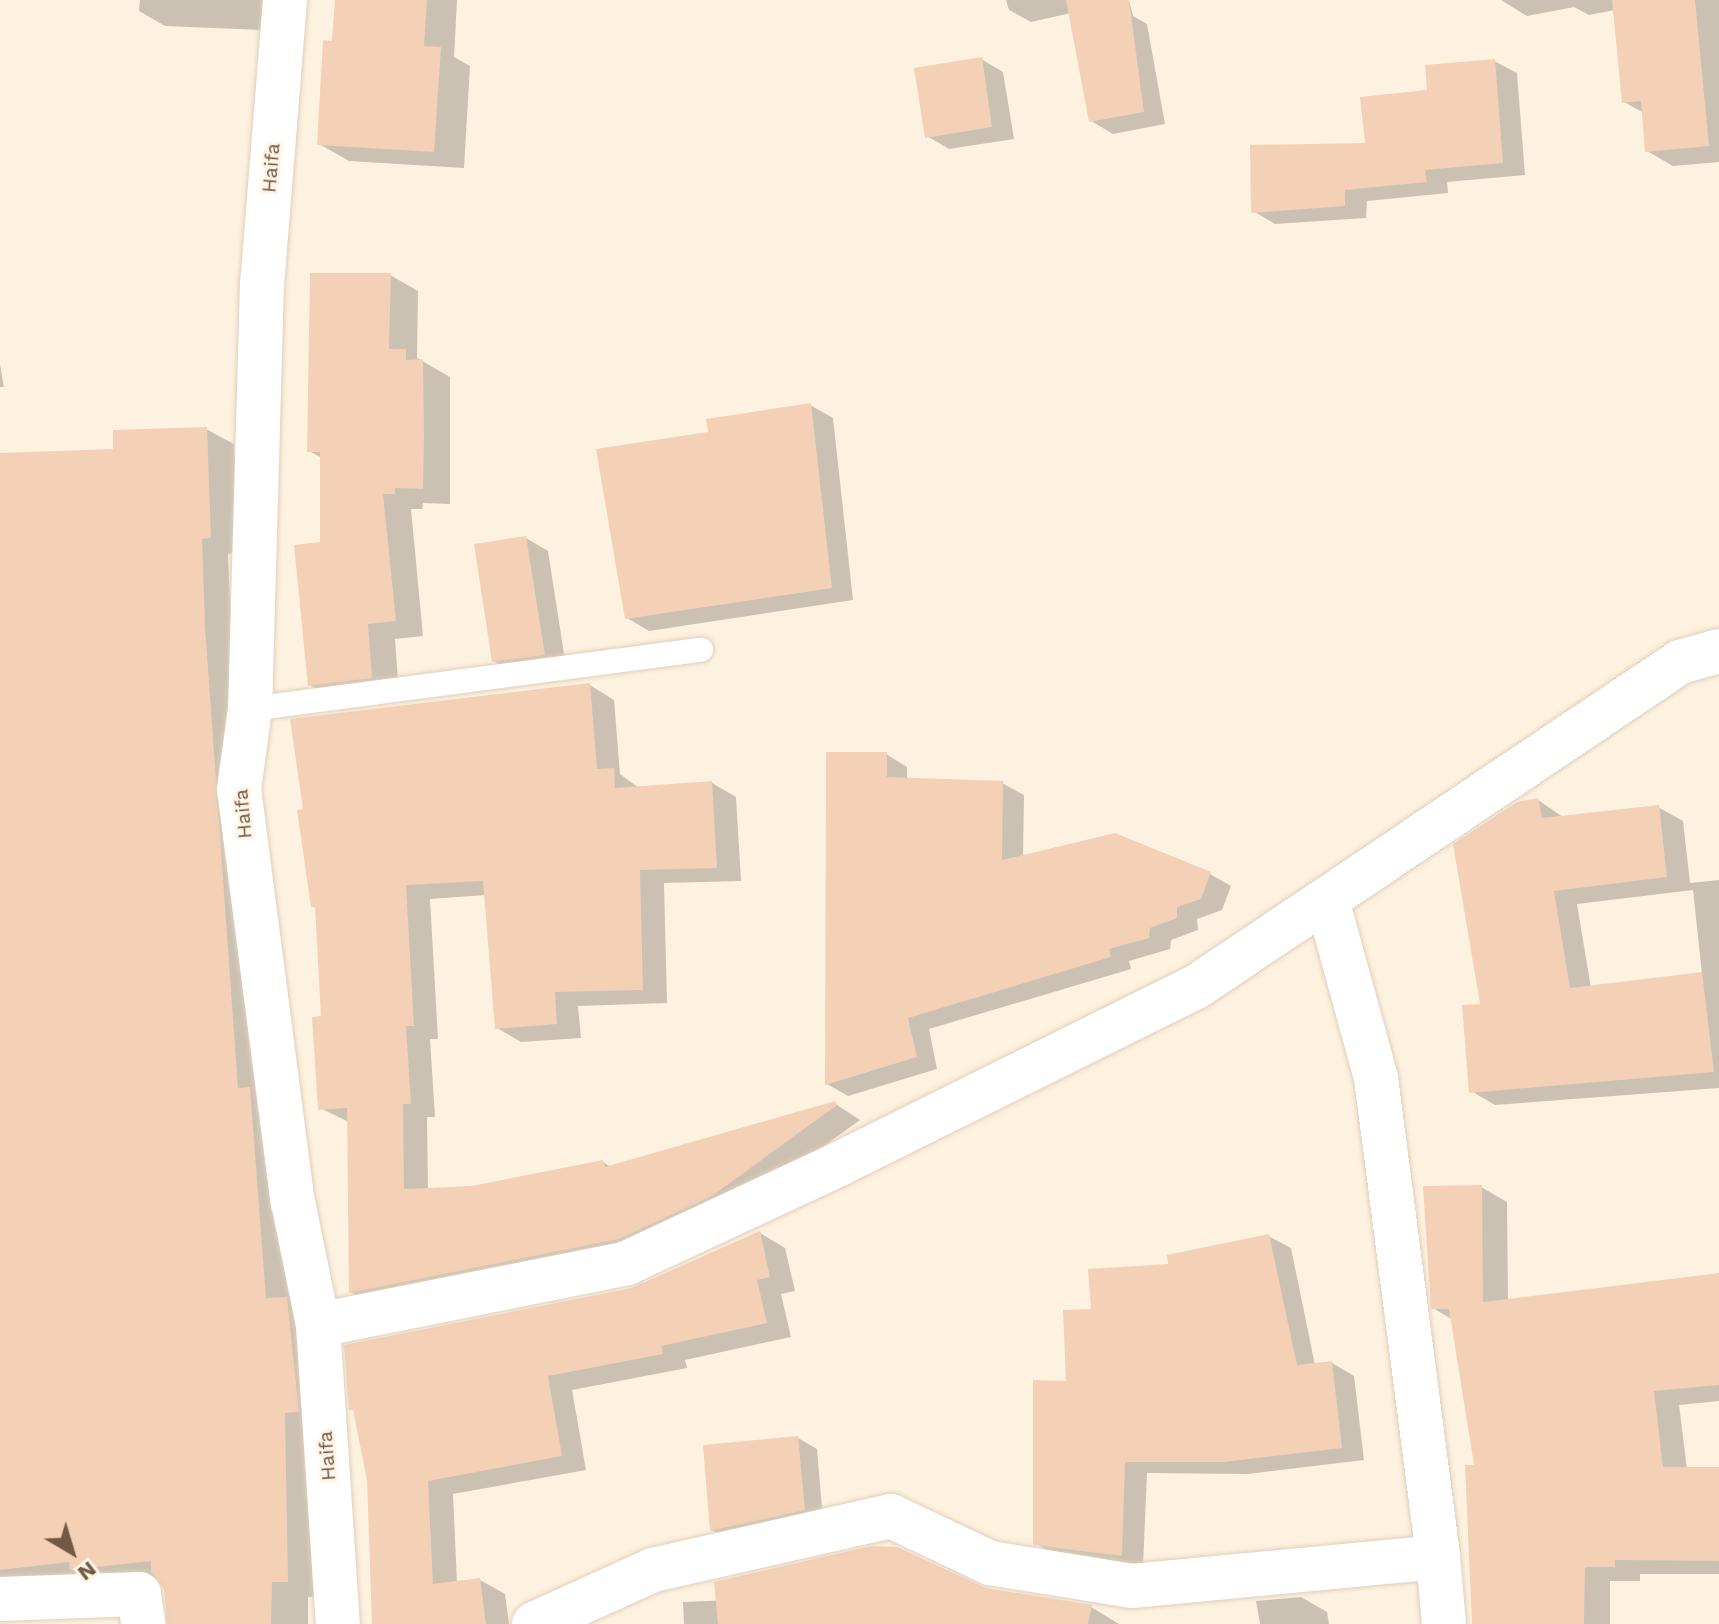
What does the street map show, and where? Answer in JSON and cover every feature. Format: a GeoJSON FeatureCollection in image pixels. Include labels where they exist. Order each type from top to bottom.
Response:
{"type":"FeatureCollection","features":[{"type":"Feature","properties":{"kind":"street","name":"Haifa"},"geometry":{"type":"LineString","coordinates":[[285,0],[262,283],[250,709],[239,789],[293,1202],[318,1325],[338,1624]]}},
{"type":"Feature","properties":{"kind":"street"},"geometry":{"type":"LineString","coordinates":[[318,1325],[627,1263],[1196,987],[1680,662],[1719,651]]}},
{"type":"Feature","properties":{"kind":"street"},"geometry":{"type":"LineString","coordinates":[[1327,900],[1376,1078],[1444,1624]]}},
{"type":"Feature","properties":{"kind":"street"},"geometry":{"type":"LineString","coordinates":[[534,1624],[653,1570],[891,1516],[990,1563],[1132,1586],[1438,1557]]}},
{"type":"Feature","properties":{"kind":"street"},"geometry":{"type":"LineString","coordinates":[[0,1599],[139,1594],[143,1624]]}},
{"type":"Feature","properties":{"kind":"lane"},"geometry":{"type":"LineString","coordinates":[[250,709],[701,650]]}},
{"type":"Feature","properties":{"kind":"building"},"geometry":{"type":"Polygon","coordinates":[[[335,0],[427,0],[424,46],[441,47],[434,152],[317,145],[323,40],[332,41],[335,0]]]}},
{"type":"Feature","properties":{"kind":"building"},"geometry":{"type":"Polygon","coordinates":[[[1066,0],[1129,0],[1144,112],[1089,122],[1066,0]]]}},
{"type":"Feature","properties":{"kind":"building"},"geometry":{"type":"Polygon","coordinates":[[[1612,0],[1695,0],[1709,146],[1645,152],[1641,101],[1622,103],[1612,0]]]}},
{"type":"Feature","properties":{"kind":"building"},"geometry":{"type":"Polygon","coordinates":[[[982,57],[992,127],[925,138],[914,68],[982,57]]]}},
{"type":"Feature","properties":{"kind":"building"},"geometry":{"type":"Polygon","coordinates":[[[1495,59],[1503,163],[1425,170],[1427,182],[1345,190],[1345,206],[1251,213],[1250,145],[1365,143],[1360,97],[1427,90],[1425,65],[1495,59]]]}},
{"type":"Feature","properties":{"kind":"building"},"geometry":{"type":"Polygon","coordinates":[[[310,273],[391,273],[389,349],[406,349],[406,360],[423,359],[424,438],[423,489],[395,488],[395,494],[383,494],[396,621],[368,624],[372,678],[308,686],[294,545],[320,542],[320,452],[307,452],[310,273]]]}},
{"type":"Feature","properties":{"kind":"building"},"geometry":{"type":"Polygon","coordinates":[[[811,403],[832,588],[625,619],[596,449],[708,432],[706,419],[811,403]]]}},
{"type":"Feature","properties":{"kind":"building"},"geometry":{"type":"Polygon","coordinates":[[[207,427],[211,538],[202,539],[205,626],[238,1088],[250,1087],[266,1298],[287,1297],[299,1412],[285,1413],[288,1582],[272,1582],[271,1624],[167,1624],[164,1590],[151,1572],[151,1561],[70,1570],[69,1562],[0,1570],[0,453],[113,449],[113,430],[207,427]]]}},
{"type":"Feature","properties":{"kind":"building"},"geometry":{"type":"Polygon","coordinates":[[[526,536],[545,655],[492,662],[474,544],[526,536]]]}},
{"type":"Feature","properties":{"kind":"building"},"geometry":{"type":"Polygon","coordinates":[[[590,683],[597,769],[614,768],[615,788],[712,781],[717,868],[640,870],[643,990],[555,992],[557,1024],[495,1029],[483,881],[406,885],[414,1026],[406,1026],[411,1104],[403,1104],[404,1189],[472,1186],[603,1160],[605,1167],[835,1101],[837,1105],[712,1196],[619,1239],[349,1293],[347,1108],[318,1110],[312,1017],[321,1016],[315,906],[311,907],[297,810],[303,809],[290,719],[590,683]]]}},
{"type":"Feature","properties":{"kind":"building"},"geometry":{"type":"Polygon","coordinates":[[[826,752],[887,752],[887,777],[1003,781],[1002,860],[1115,833],[1211,872],[1201,899],[1177,907],[1177,918],[1150,928],[1149,938],[1109,949],[1111,957],[908,1018],[917,1057],[825,1085],[826,752]]]}},
{"type":"Feature","properties":{"kind":"building"},"geometry":{"type":"Polygon","coordinates":[[[1538,798],[1542,818],[1659,805],[1667,877],[1554,891],[1570,988],[1702,972],[1714,1072],[1469,1093],[1462,1005],[1480,1004],[1453,844],[1517,802],[1538,798]]]}},
{"type":"Feature","properties":{"kind":"building"},"geometry":{"type":"Polygon","coordinates":[[[1482,1185],[1483,1302],[1719,1273],[1719,1385],[1654,1391],[1663,1467],[1719,1467],[1719,1561],[1615,1560],[1615,1567],[1585,1567],[1584,1624],[1472,1624],[1465,1465],[1474,1465],[1449,1309],[1431,1309],[1423,1186],[1482,1185]]]}},
{"type":"Feature","properties":{"kind":"building"},"geometry":{"type":"Polygon","coordinates":[[[760,1231],[770,1277],[757,1280],[767,1323],[661,1346],[663,1354],[548,1376],[562,1456],[428,1481],[433,1584],[480,1578],[486,1624],[372,1624],[367,1480],[353,1410],[349,1410],[344,1345],[632,1288],[760,1231]]]}},
{"type":"Feature","properties":{"kind":"building"},"geometry":{"type":"Polygon","coordinates":[[[1269,1234],[1297,1365],[1332,1361],[1342,1448],[1224,1462],[1125,1462],[1122,1556],[1033,1545],[1033,1380],[1066,1381],[1063,1310],[1091,1309],[1088,1269],[1168,1264],[1167,1255],[1269,1234]]]}},
{"type":"Feature","properties":{"kind":"building"},"geometry":{"type":"Polygon","coordinates":[[[798,1436],[805,1510],[710,1531],[703,1445],[798,1436]]]}},
{"type":"Feature","properties":{"kind":"building"},"geometry":{"type":"Polygon","coordinates":[[[871,1546],[897,1547],[986,1588],[1092,1605],[1088,1624],[718,1624],[714,1582],[871,1546]]]}}]}
